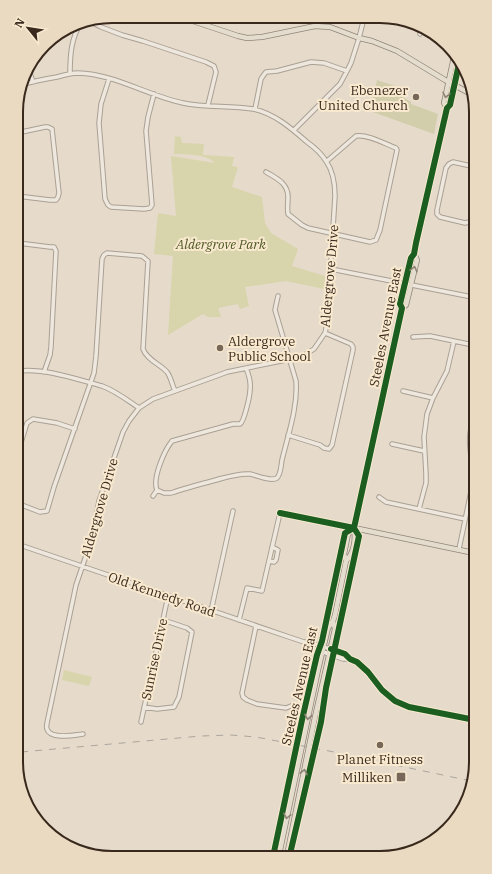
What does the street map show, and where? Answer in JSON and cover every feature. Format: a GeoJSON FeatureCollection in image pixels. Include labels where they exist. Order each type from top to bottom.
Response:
{"type":"FeatureCollection","features":[{"type":"Feature","properties":{"kind":"main road"},"geometry":{"type":"LineString","coordinates":[[199,23],[247,38],[262,37],[314,26],[330,28],[378,43],[397,51],[466,92]]}},
{"type":"Feature","properties":{"kind":"main road","name":"Steeles Avenue East"},"geometry":{"type":"LineString","coordinates":[[280,851],[328,628],[333,621],[346,561],[350,556],[355,536],[354,528],[402,308],[400,304],[411,258],[414,254],[446,108],[444,103],[453,62]]}},
{"type":"Feature","properties":{"kind":"main road","name":"Steeles Avenue East"},"geometry":{"type":"LineString","coordinates":[[446,108],[450,105],[458,70]]}},
{"type":"Feature","properties":{"kind":"main road","name":"Steeles Avenue East"},"geometry":{"type":"LineString","coordinates":[[402,308],[406,306],[417,260],[414,254]]}},
{"type":"Feature","properties":{"kind":"main road"},"geometry":{"type":"LineString","coordinates":[[354,528],[469,552]]}},
{"type":"Feature","properties":{"kind":"main road","name":"Steeles Avenue East"},"geometry":{"type":"LineString","coordinates":[[346,561],[344,554],[348,534],[354,528]]}},
{"type":"Feature","properties":{"kind":"main road","name":"Steeles Avenue East"},"geometry":{"type":"LineString","coordinates":[[288,851],[336,629],[333,621]]}},
{"type":"Feature","properties":{"kind":"street"},"geometry":{"type":"LineString","coordinates":[[294,130],[340,84],[348,71],[363,23]]}},
{"type":"Feature","properties":{"kind":"street"},"geometry":{"type":"LineString","coordinates":[[97,25],[122,35],[214,66],[216,72],[208,106]]}},
{"type":"Feature","properties":{"kind":"street"},"geometry":{"type":"LineString","coordinates":[[70,74],[71,49],[77,30]]}},
{"type":"Feature","properties":{"kind":"street"},"geometry":{"type":"LineString","coordinates":[[255,109],[261,79],[266,72],[277,71],[311,62],[330,64],[348,71]]}},
{"type":"Feature","properties":{"kind":"street","name":"Aldergrove Drive"},"geometry":{"type":"LineString","coordinates":[[28,83],[78,73],[109,79],[184,104],[255,109],[267,113],[280,120],[316,148],[327,161],[333,176],[335,190],[328,317],[325,333],[314,349],[301,358],[219,374],[153,399],[139,408],[128,421],[99,501],[91,541],[76,584],[47,723],[49,733],[56,736],[83,734]]}},
{"type":"Feature","properties":{"kind":"street"},"geometry":{"type":"LineString","coordinates":[[31,76],[33,82]]}},
{"type":"Feature","properties":{"kind":"street"},"geometry":{"type":"LineString","coordinates":[[109,79],[101,104],[99,123],[105,199],[111,207],[144,209],[150,208],[152,205],[146,131],[154,94]]}},
{"type":"Feature","properties":{"kind":"street"},"geometry":{"type":"LineString","coordinates":[[23,132],[45,127],[52,129],[59,193],[56,200],[23,197]]}},
{"type":"Feature","properties":{"kind":"street"},"geometry":{"type":"LineString","coordinates":[[266,172],[282,182],[287,189],[288,214],[302,225],[308,228],[370,242],[376,240],[380,230],[397,150],[396,148],[368,138],[356,136],[327,161]]}},
{"type":"Feature","properties":{"kind":"street"},"geometry":{"type":"LineString","coordinates":[[469,166],[454,162],[449,164],[446,168],[437,210],[437,214],[440,217],[469,222]]}},
{"type":"Feature","properties":{"kind":"street"},"geometry":{"type":"LineString","coordinates":[[23,243],[50,246],[54,247],[56,251],[50,355],[44,372]]}},
{"type":"Feature","properties":{"kind":"street"},"geometry":{"type":"LineString","coordinates":[[23,506],[40,512],[47,511],[94,373],[102,259],[107,252],[142,256],[148,261],[143,349],[148,356],[167,373],[175,391]]}},
{"type":"Feature","properties":{"kind":"street"},"geometry":{"type":"LineString","coordinates":[[331,269],[469,297]]}},
{"type":"Feature","properties":{"kind":"street"},"geometry":{"type":"LineString","coordinates":[[157,490],[164,493],[171,493],[234,475],[250,474],[269,479],[276,478],[278,476],[296,401],[296,381],[275,310],[278,296]]}},
{"type":"Feature","properties":{"kind":"street"},"geometry":{"type":"LineString","coordinates":[[288,435],[327,448],[332,445],[353,346],[325,333]]}},
{"type":"Feature","properties":{"kind":"street"},"geometry":{"type":"LineString","coordinates":[[413,337],[430,336],[469,344]]}},
{"type":"Feature","properties":{"kind":"street"},"geometry":{"type":"LineString","coordinates":[[419,509],[426,482],[424,436],[426,414],[432,398],[447,371],[454,342]]}},
{"type":"Feature","properties":{"kind":"street"},"geometry":{"type":"LineString","coordinates":[[153,496],[157,490],[156,485],[160,466],[172,441],[241,423],[244,417],[250,390],[246,368]]}},
{"type":"Feature","properties":{"kind":"street"},"geometry":{"type":"LineString","coordinates":[[23,370],[44,372],[110,389],[139,408]]}},
{"type":"Feature","properties":{"kind":"street"},"geometry":{"type":"LineString","coordinates":[[403,391],[432,398]]}},
{"type":"Feature","properties":{"kind":"street"},"geometry":{"type":"LineString","coordinates":[[23,436],[27,423],[33,419],[57,423],[75,429]]}},
{"type":"Feature","properties":{"kind":"street"},"geometry":{"type":"LineString","coordinates":[[392,444],[424,451]]}},
{"type":"Feature","properties":{"kind":"street"},"geometry":{"type":"LineString","coordinates":[[379,497],[386,502],[465,519]]}},
{"type":"Feature","properties":{"kind":"street"},"geometry":{"type":"LineString","coordinates":[[459,549],[469,500]]}},
{"type":"Feature","properties":{"kind":"street"},"geometry":{"type":"LineString","coordinates":[[211,611],[233,511]]}},
{"type":"Feature","properties":{"kind":"street"},"geometry":{"type":"LineString","coordinates":[[239,620],[247,588],[262,591],[280,513],[354,528]]}},
{"type":"Feature","properties":{"kind":"street","name":"Old Kennedy Road"},"geometry":{"type":"LineString","coordinates":[[23,546],[211,611],[304,642],[309,642],[343,659],[350,659],[357,662],[368,672],[382,690],[395,701],[409,707],[469,719]]}},
{"type":"Feature","properties":{"kind":"street"},"geometry":{"type":"LineString","coordinates":[[269,562],[274,562],[276,560],[278,550],[272,547]]}},
{"type":"Feature","properties":{"kind":"street","name":"Sunrise Drive"},"geometry":{"type":"LineString","coordinates":[[141,722],[168,596]]}},
{"type":"Feature","properties":{"kind":"street"},"geometry":{"type":"LineString","coordinates":[[144,707],[157,709],[174,707],[179,697],[192,632],[187,628],[163,620]]}},
{"type":"Feature","properties":{"kind":"street"},"geometry":{"type":"LineString","coordinates":[[256,626],[242,693],[243,697],[257,704],[286,708],[292,706]]}},
{"type":"Feature","properties":{"kind":"green space","name":"Aldergrove Park"},"geometry":{"type":"Polygon","coordinates":[[[175,136],[181,137],[182,143],[204,144],[203,155],[234,157],[232,166],[238,167],[232,187],[262,197],[265,223],[271,233],[298,249],[292,266],[325,276],[324,289],[286,281],[245,287],[249,306],[240,309],[238,304],[218,308],[221,317],[208,317],[203,314],[168,335],[173,256],[154,254],[158,213],[176,216],[171,156],[215,163],[201,156],[174,154],[175,136]]]}},
{"type":"Feature","properties":{"kind":"green space"},"geometry":{"type":"Polygon","coordinates":[[[64,670],[92,677],[89,686],[62,680],[64,670]]]}},
{"type":"Feature","properties":{"kind":"shaded area"},"geometry":{"type":"Polygon","coordinates":[[[377,80],[395,86],[393,93],[411,102],[411,104],[438,114],[434,134],[370,111],[377,80]]]}},
{"type":"Feature","properties":{"kind":"railway"},"geometry":{"type":"LineString","coordinates":[[23,752],[201,736],[231,735],[256,737],[467,780]]}},
{"type":"Feature","properties":{"kind":"cycle path"},"geometry":{"type":"LineString","coordinates":[[291,851],[321,722],[326,688],[359,536],[354,528],[402,308],[400,304],[411,258],[414,254],[447,108],[450,105],[458,69]]}},
{"type":"Feature","properties":{"kind":"cycle path"},"geometry":{"type":"LineString","coordinates":[[280,513],[354,528]]}},
{"type":"Feature","properties":{"kind":"cycle path"},"geometry":{"type":"LineString","coordinates":[[274,851],[302,720],[317,655],[322,641],[345,533],[354,528]]}},
{"type":"Feature","properties":{"kind":"cycle path"},"geometry":{"type":"LineString","coordinates":[[331,649],[345,654],[350,659],[357,662],[368,672],[382,690],[395,701],[409,707],[469,719]]}},
{"type":"Feature","properties":{"kind":"place","name":"Ebenezer United Church"},"geometry":{"type":"Point","coordinates":[416,97]}},
{"type":"Feature","properties":{"kind":"place","name":"Aldergrove Public School"},"geometry":{"type":"Point","coordinates":[220,348]}},
{"type":"Feature","properties":{"kind":"place","name":"Planet Fitness"},"geometry":{"type":"Point","coordinates":[380,745]}},
{"type":"Feature","properties":{"kind":"place","name":"Milliken"},"geometry":{"type":"Point","coordinates":[401,777]}}]}
